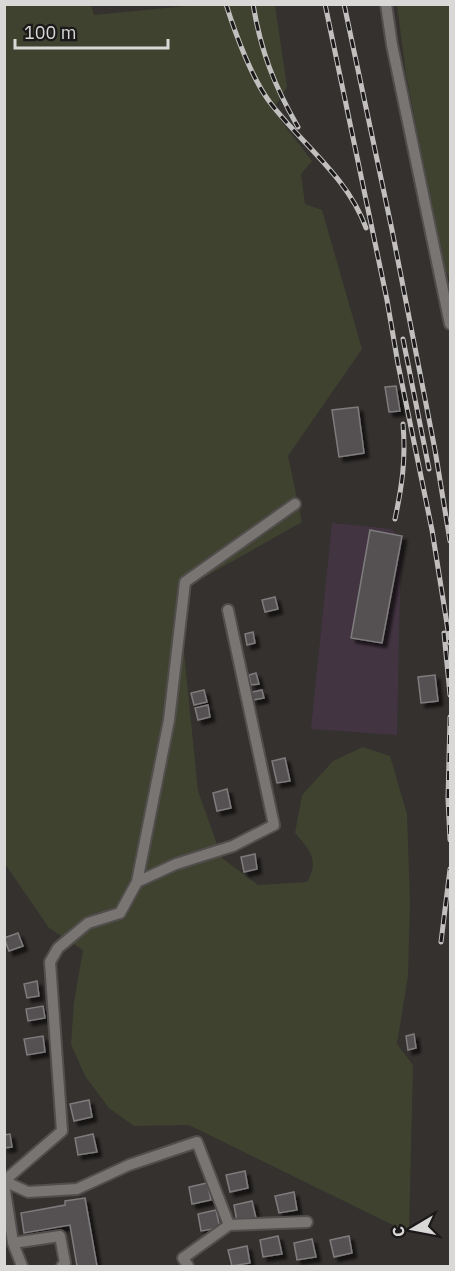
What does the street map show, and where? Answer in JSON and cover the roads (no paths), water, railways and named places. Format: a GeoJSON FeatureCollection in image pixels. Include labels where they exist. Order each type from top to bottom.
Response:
{"type":"FeatureCollection","features":[{"type":"Feature","properties":{"kind":"street"},"geometry":{"type":"LineString","coordinates":[[386,4],[392,45],[450,324]]}},
{"type":"Feature","properties":{"kind":"street"},"geometry":{"type":"LineString","coordinates":[[4,1182],[62,1131],[50,962],[58,948],[88,923],[120,913],[137,882],[169,720],[185,582],[295,504]]}},
{"type":"Feature","properties":{"kind":"street"},"geometry":{"type":"LineString","coordinates":[[137,882],[176,864],[233,846],[274,825],[228,610]]}},
{"type":"Feature","properties":{"kind":"street"},"geometry":{"type":"LineString","coordinates":[[4,1182],[28,1192],[77,1189],[129,1165],[197,1142],[229,1226]]}},
{"type":"Feature","properties":{"kind":"street"},"geometry":{"type":"LineString","coordinates":[[4,1182],[13,1243],[22,1266]]}},
{"type":"Feature","properties":{"kind":"street"},"geometry":{"type":"LineString","coordinates":[[188,1266],[183,1258],[229,1226],[307,1222]]}},
{"type":"Feature","properties":{"kind":"street"},"geometry":{"type":"LineString","coordinates":[[13,1243],[60,1236],[65,1263],[62,1266]]}},
{"type":"Feature","properties":{"kind":"railway"},"geometry":{"type":"LineString","coordinates":[[226,4],[245,57],[258,84],[284,120],[337,178],[358,210],[366,228]]}},
{"type":"Feature","properties":{"kind":"railway"},"geometry":{"type":"LineString","coordinates":[[253,4],[260,38],[270,68],[298,127]]}},
{"type":"Feature","properties":{"kind":"railway"},"geometry":{"type":"LineString","coordinates":[[325,4],[432,530],[450,643]]}},
{"type":"Feature","properties":{"kind":"railway"},"geometry":{"type":"LineString","coordinates":[[344,4],[392,230],[435,450],[450,541]]}},
{"type":"Feature","properties":{"kind":"railway"},"geometry":{"type":"LineString","coordinates":[[403,339],[429,469]]}},
{"type":"Feature","properties":{"kind":"railway"},"geometry":{"type":"LineString","coordinates":[[395,519],[403,472],[403,424]]}},
{"type":"Feature","properties":{"kind":"railway"},"geometry":{"type":"LineString","coordinates":[[444,633],[450,695]]}},
{"type":"Feature","properties":{"kind":"railway"},"geometry":{"type":"LineString","coordinates":[[450,717],[448,799],[450,840]]}},
{"type":"Feature","properties":{"kind":"railway"},"geometry":{"type":"LineString","coordinates":[[441,942],[450,869]]}}]}
